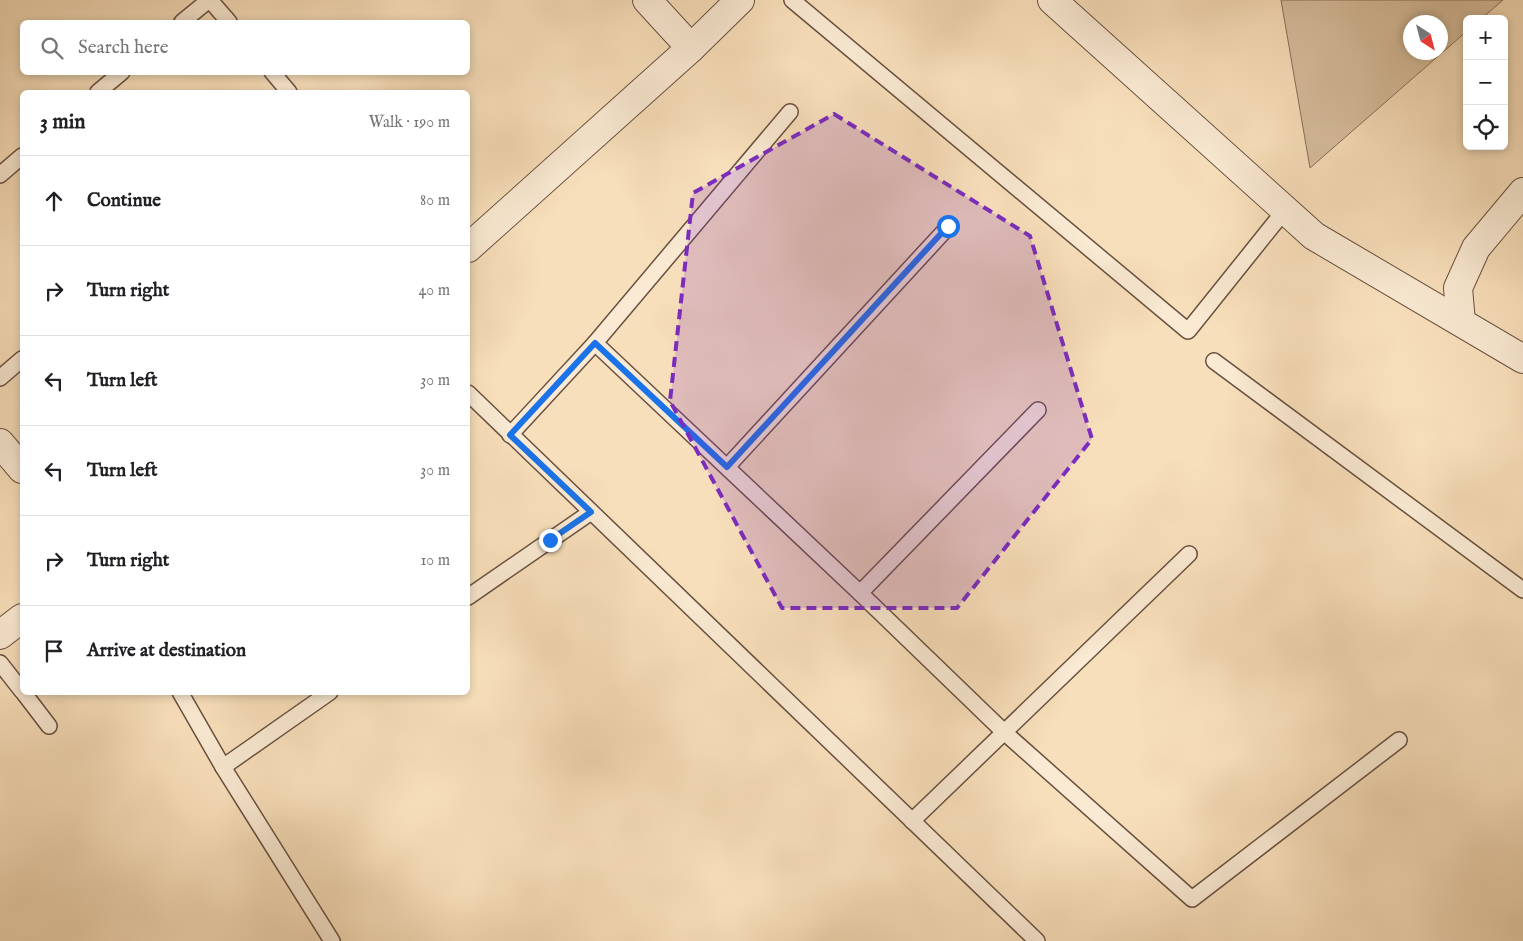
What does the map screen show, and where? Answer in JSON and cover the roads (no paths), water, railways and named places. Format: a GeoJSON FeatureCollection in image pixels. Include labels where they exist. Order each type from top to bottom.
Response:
{"type":"FeatureCollection","features":[{"type":"Feature","properties":{"kind":"street"},"geometry":{"type":"LineString","coordinates":[[646,0],[691,48]]}},
{"type":"Feature","properties":{"kind":"street"},"geometry":{"type":"LineString","coordinates":[[470,246],[691,48],[740,0]]}},
{"type":"Feature","properties":{"kind":"street"},"geometry":{"type":"LineString","coordinates":[[1052,0],[1314,236],[1523,359]]}},
{"type":"Feature","properties":{"kind":"street"},"geometry":{"type":"LineString","coordinates":[[1461,322],[1458,288],[1476,248],[1523,192]]}},
{"type":"Feature","properties":{"kind":"street"},"geometry":{"type":"LineString","coordinates":[[0,443],[20,467]]}},
{"type":"Feature","properties":{"kind":"street"},"geometry":{"type":"LineString","coordinates":[[0,635],[20,620]]}},
{"type":"Feature","properties":{"kind":"lane"},"geometry":{"type":"LineString","coordinates":[[184,20],[209,0],[227,20]]}},
{"type":"Feature","properties":{"kind":"lane"},"geometry":{"type":"LineString","coordinates":[[792,0],[1188,331],[1285,210]]}},
{"type":"Feature","properties":{"kind":"lane"},"geometry":{"type":"LineString","coordinates":[[100,90],[118,75]]}},
{"type":"Feature","properties":{"kind":"lane"},"geometry":{"type":"LineString","coordinates":[[275,75],[288,90]]}},
{"type":"Feature","properties":{"kind":"lane"},"geometry":{"type":"LineString","coordinates":[[510,435],[595,343],[790,112]]}},
{"type":"Feature","properties":{"kind":"lane"},"geometry":{"type":"LineString","coordinates":[[0,175],[20,158]]}},
{"type":"Feature","properties":{"kind":"lane"},"geometry":{"type":"LineString","coordinates":[[727,467],[948,226]]}},
{"type":"Feature","properties":{"kind":"lane"},"geometry":{"type":"LineString","coordinates":[[595,343],[1004,732],[1192,899],[1399,740]]}},
{"type":"Feature","properties":{"kind":"lane"},"geometry":{"type":"LineString","coordinates":[[0,378],[20,361]]}},
{"type":"Feature","properties":{"kind":"lane"},"geometry":{"type":"LineString","coordinates":[[1214,361],[1523,590]]}},
{"type":"Feature","properties":{"kind":"lane"},"geometry":{"type":"LineString","coordinates":[[470,396],[1038,941]]}},
{"type":"Feature","properties":{"kind":"lane"},"geometry":{"type":"LineString","coordinates":[[860,593],[1038,410]]}},
{"type":"Feature","properties":{"kind":"lane"},"geometry":{"type":"LineString","coordinates":[[470,596],[591,512]]}},
{"type":"Feature","properties":{"kind":"lane"},"geometry":{"type":"LineString","coordinates":[[912,821],[1188,554]]}},
{"type":"Feature","properties":{"kind":"lane"},"geometry":{"type":"LineString","coordinates":[[0,663],[20,688]]}},
{"type":"Feature","properties":{"kind":"lane"},"geometry":{"type":"LineString","coordinates":[[25,695],[50,726]]}},
{"type":"Feature","properties":{"kind":"lane"},"geometry":{"type":"LineString","coordinates":[[182,695],[223,767],[332,941]]}},
{"type":"Feature","properties":{"kind":"lane"},"geometry":{"type":"LineString","coordinates":[[223,767],[326,695]]}}]}
